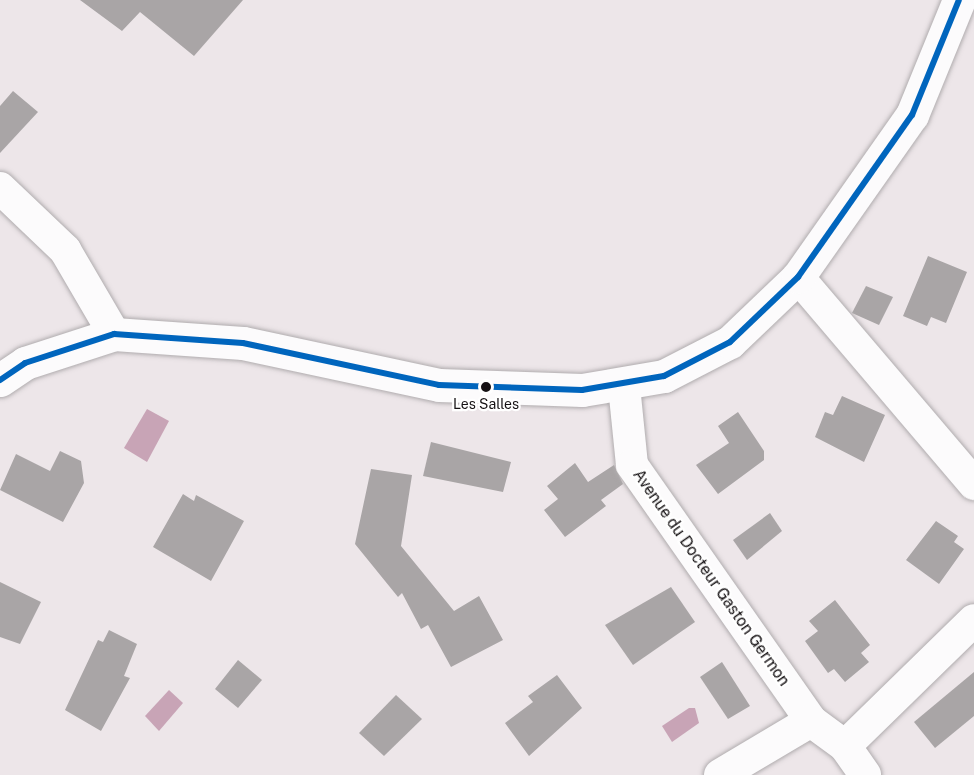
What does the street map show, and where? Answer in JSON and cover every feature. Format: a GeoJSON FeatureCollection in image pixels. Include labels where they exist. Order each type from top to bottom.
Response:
{"type":"FeatureCollection","features":[{"type":"Feature","properties":{"kind":"street"},"geometry":{"type":"LineString","coordinates":[[0,380],[25,363],[114,334],[243,343],[439,385],[582,390],[624,386],[664,376],[730,342],[798,277],[912,115],[948,38],[959,0]]}},
{"type":"Feature","properties":{"kind":"street"},"geometry":{"type":"LineString","coordinates":[[0,188],[65,250],[114,334]]}},
{"type":"Feature","properties":{"kind":"street"},"geometry":{"type":"LineString","coordinates":[[798,277],[974,484]]}},
{"type":"Feature","properties":{"kind":"street","name":"Avenue du Docteur Gaston Germon"},"geometry":{"type":"LineString","coordinates":[[624,386],[632,465],[812,722],[845,747],[865,775]]}},
{"type":"Feature","properties":{"kind":"street"},"geometry":{"type":"LineString","coordinates":[[845,747],[974,620]]}},
{"type":"Feature","properties":{"kind":"street"},"geometry":{"type":"LineString","coordinates":[[720,775],[812,722]]}},
{"type":"Feature","properties":{"kind":"shaded area"},"geometry":{"type":"Polygon","coordinates":[[[147,409],[169,421],[147,462],[124,448],[147,409]]]}},
{"type":"Feature","properties":{"kind":"shaded area"},"geometry":{"type":"Polygon","coordinates":[[[169,690],[183,703],[159,731],[145,716],[169,690]]]}},
{"type":"Feature","properties":{"kind":"shaded area"},"geometry":{"type":"Polygon","coordinates":[[[689,708],[695,708],[699,723],[672,742],[662,726],[689,708]]]}},
{"type":"Feature","properties":{"kind":"building"},"geometry":{"type":"Polygon","coordinates":[[[80,0],[243,0],[194,56],[140,12],[122,31],[80,0]]]}},
{"type":"Feature","properties":{"kind":"building"},"geometry":{"type":"Polygon","coordinates":[[[13,91],[38,112],[0,153],[0,106],[13,91]]]}},
{"type":"Feature","properties":{"kind":"building"},"geometry":{"type":"Polygon","coordinates":[[[928,256],[967,272],[946,323],[931,317],[927,326],[903,316],[928,256]]]}},
{"type":"Feature","properties":{"kind":"building"},"geometry":{"type":"Polygon","coordinates":[[[866,286],[893,297],[879,325],[852,313],[866,286]]]}},
{"type":"Feature","properties":{"kind":"building"},"geometry":{"type":"Polygon","coordinates":[[[842,396],[885,415],[864,462],[815,437],[825,412],[833,415],[842,396]]]}},
{"type":"Feature","properties":{"kind":"building"},"geometry":{"type":"Polygon","coordinates":[[[738,412],[764,451],[764,460],[718,494],[696,465],[729,443],[718,426],[738,412]]]}},
{"type":"Feature","properties":{"kind":"building"},"geometry":{"type":"Polygon","coordinates":[[[431,442],[511,462],[503,492],[423,476],[431,442]]]}},
{"type":"Feature","properties":{"kind":"building"},"geometry":{"type":"Polygon","coordinates":[[[60,451],[81,461],[84,483],[63,522],[0,490],[16,454],[50,471],[60,451]]]}},
{"type":"Feature","properties":{"kind":"building"},"geometry":{"type":"Polygon","coordinates":[[[575,463],[588,482],[614,465],[623,484],[601,500],[606,506],[565,537],[544,510],[558,499],[547,486],[575,463]]]}},
{"type":"Feature","properties":{"kind":"building"},"geometry":{"type":"Polygon","coordinates":[[[371,469],[412,475],[401,546],[454,611],[479,596],[503,640],[451,667],[428,625],[421,629],[402,593],[398,597],[355,544],[371,469]]]}},
{"type":"Feature","properties":{"kind":"building"},"geometry":{"type":"Polygon","coordinates":[[[183,494],[194,501],[196,495],[244,521],[211,581],[153,547],[183,494]]]}},
{"type":"Feature","properties":{"kind":"building"},"geometry":{"type":"Polygon","coordinates":[[[770,513],[782,531],[747,560],[733,540],[770,513]]]}},
{"type":"Feature","properties":{"kind":"building"},"geometry":{"type":"Polygon","coordinates":[[[936,521],[958,536],[954,542],[964,549],[939,584],[906,560],[936,521]]]}},
{"type":"Feature","properties":{"kind":"building"},"geometry":{"type":"Polygon","coordinates":[[[0,582],[41,602],[20,644],[0,637],[0,582]]]}},
{"type":"Feature","properties":{"kind":"building"},"geometry":{"type":"Polygon","coordinates":[[[671,587],[695,622],[633,665],[605,625],[671,587]]]}},
{"type":"Feature","properties":{"kind":"building"},"geometry":{"type":"Polygon","coordinates":[[[835,600],[870,645],[861,653],[869,662],[845,682],[834,669],[828,673],[805,641],[818,631],[809,621],[835,600]]]}},
{"type":"Feature","properties":{"kind":"building"},"geometry":{"type":"Polygon","coordinates":[[[109,630],[137,644],[124,676],[130,678],[101,731],[65,710],[98,640],[103,642],[109,630]]]}},
{"type":"Feature","properties":{"kind":"building"},"geometry":{"type":"Polygon","coordinates":[[[238,660],[262,680],[238,708],[215,689],[238,660]]]}},
{"type":"Feature","properties":{"kind":"building"},"geometry":{"type":"Polygon","coordinates":[[[722,662],[750,706],[728,719],[700,677],[722,662]]]}},
{"type":"Feature","properties":{"kind":"building"},"geometry":{"type":"Polygon","coordinates":[[[974,672],[974,716],[935,748],[914,722],[974,672]]]}},
{"type":"Feature","properties":{"kind":"building"},"geometry":{"type":"Polygon","coordinates":[[[557,675],[582,708],[529,756],[505,723],[533,702],[528,696],[557,675]]]}},
{"type":"Feature","properties":{"kind":"building"},"geometry":{"type":"Polygon","coordinates":[[[396,695],[422,719],[384,756],[359,733],[396,695]]]}},
{"type":"Feature","properties":{"kind":"transit line"},"geometry":{"type":"LineString","coordinates":[[0,380],[25,363],[114,334],[243,343],[439,385],[582,390],[664,376],[730,342],[798,277],[912,115],[959,0]]}},
{"type":"Feature","properties":{"kind":"place","name":"Les Salles"},"geometry":{"type":"Point","coordinates":[486,387]}}]}
